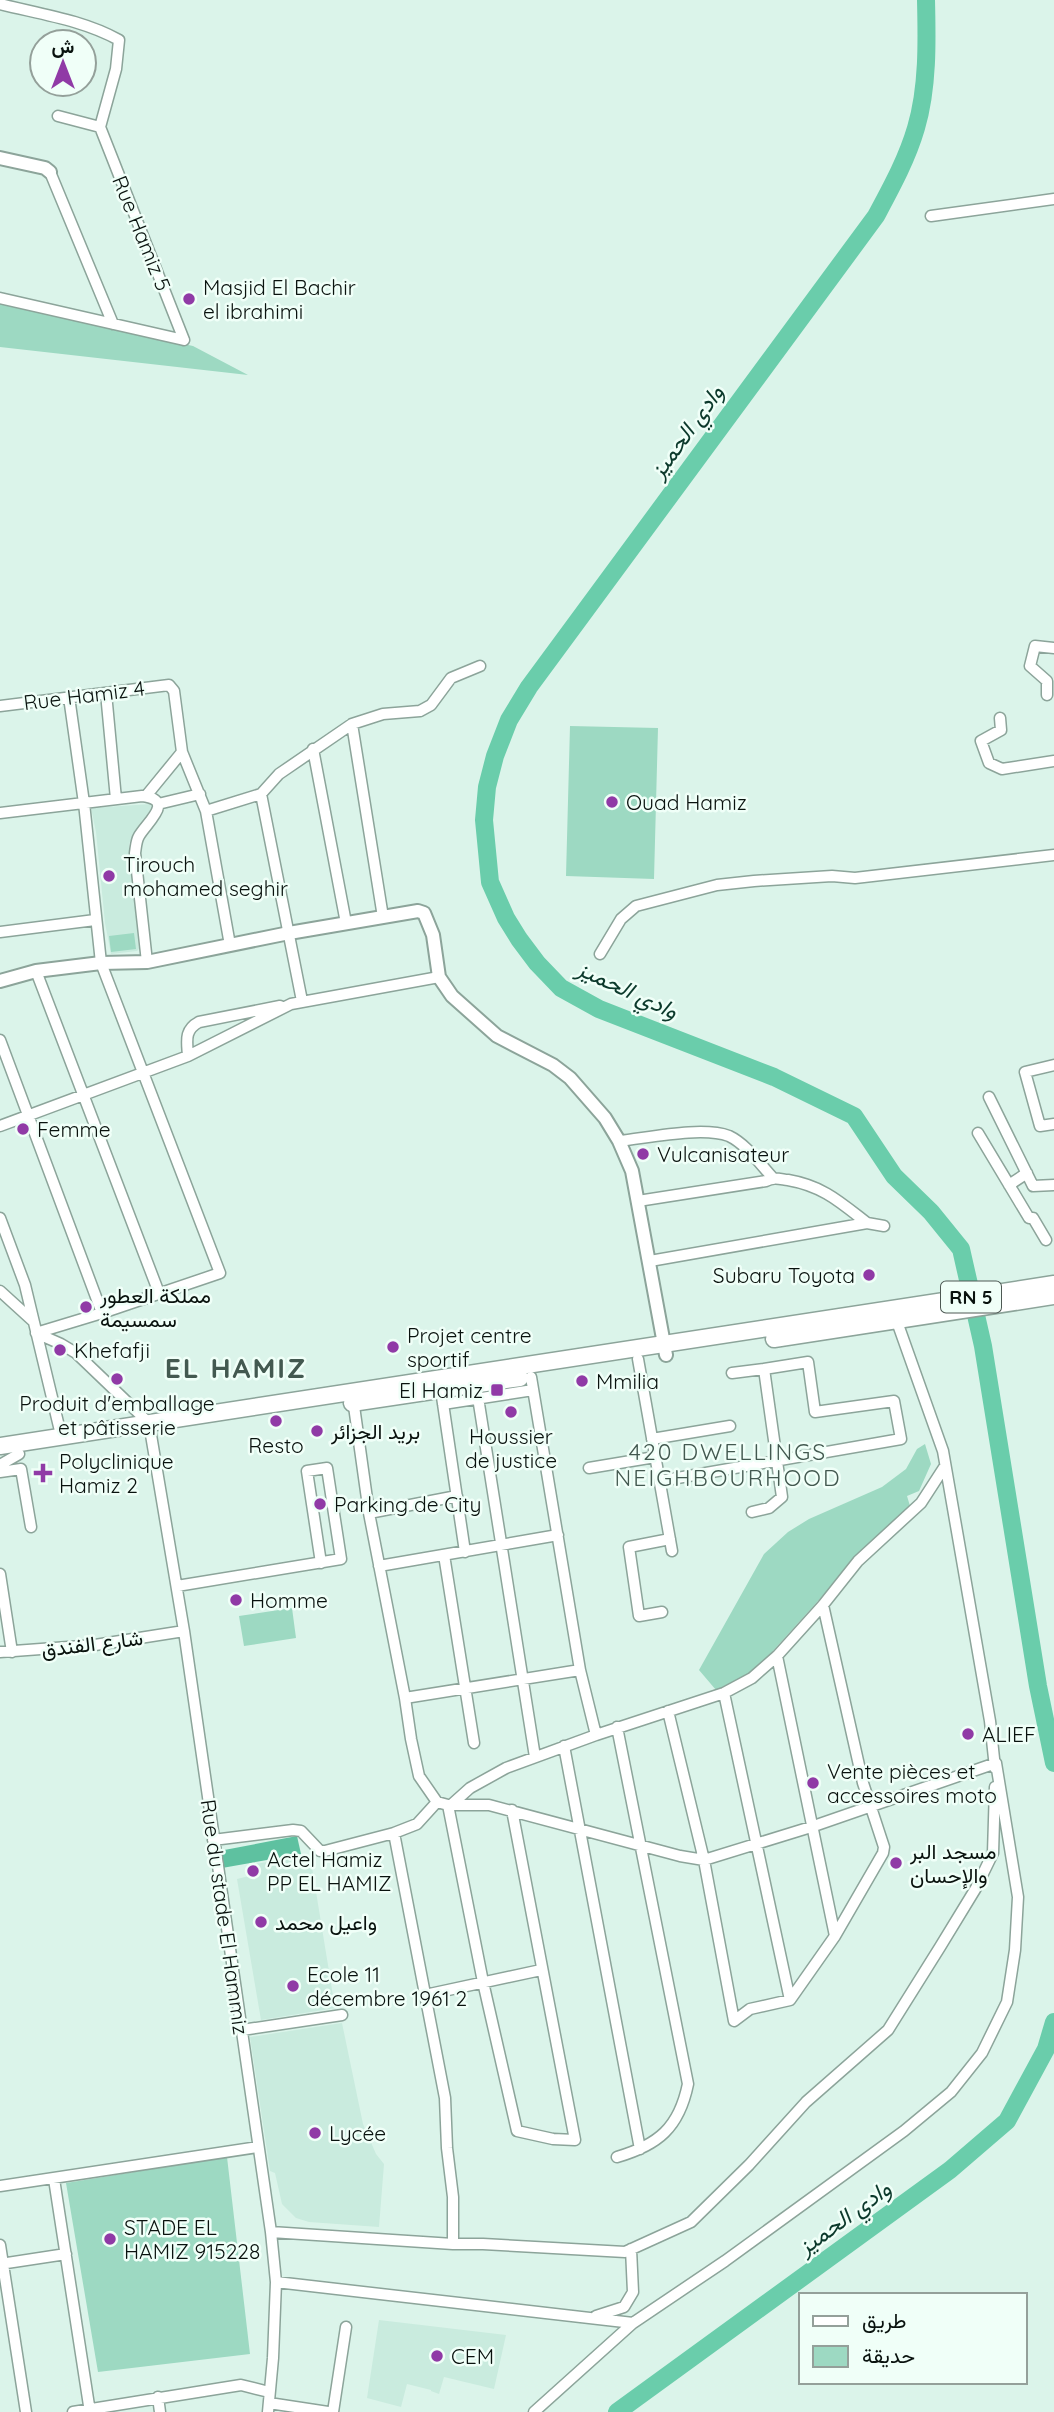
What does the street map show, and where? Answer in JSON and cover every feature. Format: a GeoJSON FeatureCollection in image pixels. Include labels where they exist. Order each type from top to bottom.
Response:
{"type":"FeatureCollection","features":[{"type":"Feature","properties":{"kind":"highway","name":"RN 5"},"geometry":{"type":"LineString","coordinates":[[0,1456],[150,1428],[1029,1294],[1054,1284]]}},
{"type":"Feature","properties":{"kind":"highway","name":"RN 5"},"geometry":{"type":"LineString","coordinates":[[1029,1294],[1054,1296]]}},
{"type":"Feature","properties":{"kind":"highway","name":"RN 5"},"geometry":{"type":"LineString","coordinates":[[352,1397],[442,1397],[477,1392],[532,1383],[638,1359],[665,1350]]}},
{"type":"Feature","properties":{"kind":"highway","name":"RN 5"},"geometry":{"type":"LineString","coordinates":[[0,1446],[61,1436],[150,1428]]}},
{"type":"Feature","properties":{"kind":"street"},"geometry":{"type":"LineString","coordinates":[[0,4],[81,24],[119,40],[116,69],[100,127],[58,116]]}},
{"type":"Feature","properties":{"kind":"street","name":"Rue Hamiz 5"},"geometry":{"type":"LineString","coordinates":[[100,127],[184,340],[113,324]]}},
{"type":"Feature","properties":{"kind":"street"},"geometry":{"type":"LineString","coordinates":[[0,158],[45,168],[50,172],[113,324]]}},
{"type":"Feature","properties":{"kind":"street"},"geometry":{"type":"LineString","coordinates":[[931,216],[1054,199]]}},
{"type":"Feature","properties":{"kind":"street"},"geometry":{"type":"LineString","coordinates":[[0,298],[113,324]]}},
{"type":"Feature","properties":{"kind":"street"},"geometry":{"type":"LineString","coordinates":[[1047,695],[1047,681],[1030,666],[1035,646],[1054,648]]}},
{"type":"Feature","properties":{"kind":"street"},"geometry":{"type":"LineString","coordinates":[[206,811],[261,794],[279,774],[313,748],[352,724],[383,714],[420,711],[431,705],[451,678],[480,666]]}},
{"type":"Feature","properties":{"kind":"street","name":"Rue Hamiz 4"},"geometry":{"type":"LineString","coordinates":[[0,706],[169,685],[174,691],[182,752]]}},
{"type":"Feature","properties":{"kind":"street"},"geometry":{"type":"LineString","coordinates":[[106,693],[116,799]]}},
{"type":"Feature","properties":{"kind":"street"},"geometry":{"type":"LineString","coordinates":[[36,1333],[220,1273],[101,963],[84,803],[69,697]]}},
{"type":"Feature","properties":{"kind":"street"},"geometry":{"type":"LineString","coordinates":[[1000,718],[1001,730],[981,741],[989,763],[1002,769],[1054,761]]}},
{"type":"Feature","properties":{"kind":"street"},"geometry":{"type":"LineString","coordinates":[[352,724],[383,917]]}},
{"type":"Feature","properties":{"kind":"street"},"geometry":{"type":"LineString","coordinates":[[313,748],[346,923]]}},
{"type":"Feature","properties":{"kind":"street"},"geometry":{"type":"LineString","coordinates":[[146,796],[182,752],[206,811],[230,945]]}},
{"type":"Feature","properties":{"kind":"street"},"geometry":{"type":"LineString","coordinates":[[158,804],[201,794]]}},
{"type":"Feature","properties":{"kind":"street"},"geometry":{"type":"LineString","coordinates":[[261,794],[302,1001]]}},
{"type":"Feature","properties":{"kind":"street"},"geometry":{"type":"LineString","coordinates":[[0,813],[146,796],[155,800],[158,804],[157,813],[139,836],[135,853],[147,962]]}},
{"type":"Feature","properties":{"kind":"street"},"geometry":{"type":"LineString","coordinates":[[600,954],[621,919],[636,906],[717,885],[865,877],[1054,855]]}},
{"type":"Feature","properties":{"kind":"street"},"geometry":{"type":"LineString","coordinates":[[0,981],[36,971],[101,963],[147,962],[289,933],[418,911],[424,913],[433,935],[439,976],[452,996],[497,1036],[553,1065],[570,1079],[605,1118],[619,1141],[632,1171],[665,1350]]}},
{"type":"Feature","properties":{"kind":"street"},"geometry":{"type":"LineString","coordinates":[[0,932],[95,920]]}},
{"type":"Feature","properties":{"kind":"street"},"geometry":{"type":"LineString","coordinates":[[36,971],[159,1293]]}},
{"type":"Feature","properties":{"kind":"street"},"geometry":{"type":"LineString","coordinates":[[188,1056],[188,1031],[200,1022],[439,976]]}},
{"type":"Feature","properties":{"kind":"street"},"geometry":{"type":"LineString","coordinates":[[0,1126],[188,1056],[291,1004]]}},
{"type":"Feature","properties":{"kind":"street"},"geometry":{"type":"LineString","coordinates":[[0,1040],[102,1313]]}},
{"type":"Feature","properties":{"kind":"street"},"geometry":{"type":"LineString","coordinates":[[1054,1065],[1026,1072],[1040,1126],[1054,1124]]}},
{"type":"Feature","properties":{"kind":"street"},"geometry":{"type":"LineString","coordinates":[[989,1097],[1033,1186],[1054,1185]]}},
{"type":"Feature","properties":{"kind":"street"},"geometry":{"type":"LineString","coordinates":[[619,1141],[706,1131],[730,1137],[746,1149],[773,1178]]}},
{"type":"Feature","properties":{"kind":"street"},"geometry":{"type":"LineString","coordinates":[[978,1133],[1029,1218],[1033,1218],[1046,1240]]}},
{"type":"Feature","properties":{"kind":"street"},"geometry":{"type":"LineString","coordinates":[[1009,1185],[1027,1174]]}},
{"type":"Feature","properties":{"kind":"street"},"geometry":{"type":"LineString","coordinates":[[638,1201],[773,1178],[803,1183],[828,1192],[867,1223]]}},
{"type":"Feature","properties":{"kind":"street"},"geometry":{"type":"LineString","coordinates":[[0,1218],[24,1285],[61,1436]]}},
{"type":"Feature","properties":{"kind":"street"},"geometry":{"type":"LineString","coordinates":[[650,1261],[867,1223],[884,1226]]}},
{"type":"Feature","properties":{"kind":"street"},"geometry":{"type":"LineString","coordinates":[[0,1291],[33,1321]]}},
{"type":"Feature","properties":{"kind":"street"},"geometry":{"type":"LineString","coordinates":[[534,2412],[633,2323],[725,2261],[904,2131],[951,2092],[982,2053],[1007,2002],[1015,1950],[1018,1897],[943,1451],[895,1315]]}},
{"type":"Feature","properties":{"kind":"street"},"geometry":{"type":"LineString","coordinates":[[36,1333],[76,1353],[150,1428]]}},
{"type":"Feature","properties":{"kind":"street"},"geometry":{"type":"LineString","coordinates":[[638,1359],[672,1551]]}},
{"type":"Feature","properties":{"kind":"street"},"geometry":{"type":"LineString","coordinates":[[660,1481],[901,1439],[894,1401],[815,1412],[807,1362],[732,1374]]}},
{"type":"Feature","properties":{"kind":"street"},"geometry":{"type":"LineString","coordinates":[[752,1512],[769,1508],[782,1497],[764,1369]]}},
{"type":"Feature","properties":{"kind":"street"},"geometry":{"type":"LineString","coordinates":[[532,1383],[580,1670],[596,1735]]}},
{"type":"Feature","properties":{"kind":"street"},"geometry":{"type":"LineString","coordinates":[[477,1392],[535,1757]]}},
{"type":"Feature","properties":{"kind":"street"},"geometry":{"type":"LineString","coordinates":[[352,1397],[369,1513],[419,1776],[437,1802],[449,1805],[489,1805],[704,1860],[811,1827],[996,1763]]}},
{"type":"Feature","properties":{"kind":"street"},"geometry":{"type":"LineString","coordinates":[[442,1397],[466,1552]]}},
{"type":"Feature","properties":{"kind":"street"},"geometry":{"type":"LineString","coordinates":[[652,1440],[730,1426]]}},
{"type":"Feature","properties":{"kind":"street","name":"Rue du stade El Hammiz"},"geometry":{"type":"LineString","coordinates":[[150,1428],[177,1586],[213,1840],[222,1883],[271,2232],[276,2282],[269,2408]]}},
{"type":"Feature","properties":{"kind":"street"},"geometry":{"type":"LineString","coordinates":[[0,1465],[19,1454]]}},
{"type":"Feature","properties":{"kind":"street"},"geometry":{"type":"LineString","coordinates":[[589,1468],[655,1457]]}},
{"type":"Feature","properties":{"kind":"street"},"geometry":{"type":"LineString","coordinates":[[449,1805],[470,1788],[506,1768],[617,1727],[724,1693],[752,1678],[777,1656],[858,1561],[921,1503],[945,1465]]}},
{"type":"Feature","properties":{"kind":"street"},"geometry":{"type":"LineString","coordinates":[[177,1586],[321,1563],[341,1559],[327,1468],[307,1471],[321,1563]]}},
{"type":"Feature","properties":{"kind":"street"},"geometry":{"type":"LineString","coordinates":[[0,1472],[21,1469],[31,1527]]}},
{"type":"Feature","properties":{"kind":"street"},"geometry":{"type":"LineString","coordinates":[[369,1513],[457,1496]]}},
{"type":"Feature","properties":{"kind":"street"},"geometry":{"type":"LineString","coordinates":[[379,1566],[558,1535]]}},
{"type":"Feature","properties":{"kind":"street"},"geometry":{"type":"LineString","coordinates":[[662,1612],[639,1615],[629,1547],[670,1539]]}},
{"type":"Feature","properties":{"kind":"street"},"geometry":{"type":"LineString","coordinates":[[444,1555],[474,1743]]}},
{"type":"Feature","properties":{"kind":"street"},"geometry":{"type":"LineString","coordinates":[[0,1574],[12,1652]]}},
{"type":"Feature","properties":{"kind":"street"},"geometry":{"type":"LineString","coordinates":[[668,1711],[704,1860],[734,2021],[750,2010],[790,2000],[835,1936],[883,1853],[884,1847],[870,1807],[823,1605]]}},
{"type":"Feature","properties":{"kind":"street","name":"شارع الفندق"},"geometry":{"type":"LineString","coordinates":[[0,1652],[95,1645],[184,1632]]}},
{"type":"Feature","properties":{"kind":"street"},"geometry":{"type":"LineString","coordinates":[[777,1656],[835,1936]]}},
{"type":"Feature","properties":{"kind":"street"},"geometry":{"type":"LineString","coordinates":[[405,1698],[580,1670]]}},
{"type":"Feature","properties":{"kind":"street"},"geometry":{"type":"LineString","coordinates":[[724,1693],[790,2000]]}},
{"type":"Feature","properties":{"kind":"street"},"geometry":{"type":"LineString","coordinates":[[617,1727],[688,2084],[684,2104],[670,2126],[653,2143],[617,2157]]}},
{"type":"Feature","properties":{"kind":"street"},"geometry":{"type":"LineString","coordinates":[[564,1746],[640,2149]]}},
{"type":"Feature","properties":{"kind":"street"},"geometry":{"type":"LineString","coordinates":[[271,2232],[625,2252],[691,2222],[749,2165],[806,2102],[888,2030],[955,1923],[993,1853],[996,1763]]}},
{"type":"Feature","properties":{"kind":"street"},"geometry":{"type":"LineString","coordinates":[[213,1840],[301,1830],[320,1851],[326,1851],[417,1824],[437,1802]]}},
{"type":"Feature","properties":{"kind":"street"},"geometry":{"type":"LineString","coordinates":[[449,1805],[483,1982],[517,2131],[552,2139],[575,2140],[512,1810]]}},
{"type":"Feature","properties":{"kind":"street"},"geometry":{"type":"LineString","coordinates":[[394,1833],[445,2098],[453,2197],[453,2244]]}},
{"type":"Feature","properties":{"kind":"street"},"geometry":{"type":"LineString","coordinates":[[425,1995],[541,1970]]}},
{"type":"Feature","properties":{"kind":"street"},"geometry":{"type":"LineString","coordinates":[[242,2030],[342,2015]]}},
{"type":"Feature","properties":{"kind":"street"},"geometry":{"type":"LineString","coordinates":[[0,2186],[258,2147]]}},
{"type":"Feature","properties":{"kind":"street"},"geometry":{"type":"LineString","coordinates":[[54,2179],[90,2411]]}},
{"type":"Feature","properties":{"kind":"street"},"geometry":{"type":"LineString","coordinates":[[0,2245],[26,2412]]}},
{"type":"Feature","properties":{"kind":"street"},"geometry":{"type":"LineString","coordinates":[[593,2317],[624,2307],[633,2292],[631,2249]]}},
{"type":"Feature","properties":{"kind":"street"},"geometry":{"type":"LineString","coordinates":[[1,2264],[66,2254]]}},
{"type":"Feature","properties":{"kind":"street"},"geometry":{"type":"LineString","coordinates":[[276,2282],[633,2323]]}},
{"type":"Feature","properties":{"kind":"street"},"geometry":{"type":"LineString","coordinates":[[333,2412],[346,2327]]}},
{"type":"Feature","properties":{"kind":"street"},"geometry":{"type":"LineString","coordinates":[[73,2412],[241,2385],[269,2392]]}},
{"type":"Feature","properties":{"kind":"street"},"geometry":{"type":"LineString","coordinates":[[158,2397],[160,2412]]}},
{"type":"Feature","properties":{"kind":"street"},"geometry":{"type":"LineString","coordinates":[[269,2408],[327,2412]]}},
{"type":"Feature","properties":{"kind":"shaded area"},"geometry":{"type":"Polygon","coordinates":[[[151,804],[152,808],[136,829],[129,844],[139,949],[111,954],[91,808],[151,804]]]}},
{"type":"Feature","properties":{"kind":"shaded area"},"geometry":{"type":"Polygon","coordinates":[[[310,1855],[335,2008],[261,2020],[237,1879],[257,1874],[255,1864],[310,1855]]]}},
{"type":"Feature","properties":{"kind":"shaded area","name":"Lycée"},"geometry":{"type":"Polygon","coordinates":[[[342,2023],[363,2124],[376,2154],[384,2164],[379,2227],[309,2222],[296,2218],[282,2204],[275,2173],[270,2171],[250,2037],[342,2023]]]}},
{"type":"Feature","properties":{"kind":"shaded area","name":"CEM"},"geometry":{"type":"Polygon","coordinates":[[[379,2320],[506,2335],[494,2389],[444,2377],[439,2394],[407,2384],[401,2407],[367,2398],[379,2320]]]}},
{"type":"Feature","properties":{"kind":"green space"},"geometry":{"type":"Polygon","coordinates":[[[0,304],[193,346],[248,375],[0,347],[0,304]]]}},
{"type":"Feature","properties":{"kind":"green space","name":"Ouad Hamiz"},"geometry":{"type":"Polygon","coordinates":[[[570,726],[658,728],[654,879],[566,876],[570,726]]]}},
{"type":"Feature","properties":{"kind":"green space"},"geometry":{"type":"Polygon","coordinates":[[[134,933],[136,949],[111,952],[109,936],[134,933]]]}},
{"type":"Feature","properties":{"kind":"green space"},"geometry":{"type":"Polygon","coordinates":[[[925,1444],[931,1464],[919,1491],[907,1496],[910,1506],[854,1561],[754,1672],[716,1690],[699,1670],[764,1554],[788,1532],[809,1519],[882,1487],[906,1469],[917,1449],[925,1444]]]}},
{"type":"Feature","properties":{"kind":"green space"},"geometry":{"type":"Polygon","coordinates":[[[292,1608],[296,1638],[244,1646],[239,1616],[292,1608]]]}},
{"type":"Feature","properties":{"kind":"green space"},"geometry":{"type":"Polygon","coordinates":[[[297,1836],[301,1854],[222,1868],[219,1851],[297,1836]]]}},
{"type":"Feature","properties":{"kind":"green space"},"geometry":{"type":"Polygon","coordinates":[[[227,2157],[250,2354],[98,2372],[66,2183],[227,2157]]]}},
{"type":"Feature","properties":{"kind":"waterway","name":"وادي الحميز"},"geometry":{"type":"LineString","coordinates":[[926,0],[926,64],[920,113],[903,162],[876,216],[529,687],[509,720],[495,756],[487,787],[484,820],[490,882],[506,918],[537,963],[561,988],[599,1009],[774,1077],[854,1116],[894,1176],[931,1212],[961,1249],[983,1346],[1038,1686],[1054,1763]]}},
{"type":"Feature","properties":{"kind":"waterway","name":"وادي الحميز"},"geometry":{"type":"LineString","coordinates":[[617,2412],[950,2170],[1007,2121],[1046,2049],[1054,2022]]}},
{"type":"Feature","properties":{"kind":"place","name":"Masjid El Bachir el ibrahimi"},"geometry":{"type":"Point","coordinates":[189,299]}},
{"type":"Feature","properties":{"kind":"place","name":"Ouad Hamiz"},"geometry":{"type":"Point","coordinates":[612,802]}},
{"type":"Feature","properties":{"kind":"place","name":"Tirouch mohamed seghir"},"geometry":{"type":"Point","coordinates":[109,876]}},
{"type":"Feature","properties":{"kind":"place","name":"Femme"},"geometry":{"type":"Point","coordinates":[23,1129]}},
{"type":"Feature","properties":{"kind":"place","name":"Vulcanisateur"},"geometry":{"type":"Point","coordinates":[643,1154]}},
{"type":"Feature","properties":{"kind":"place","name":"Subaru Toyota"},"geometry":{"type":"Point","coordinates":[869,1275]}},
{"type":"Feature","properties":{"kind":"place","name":"مملكة العطور سمسيمة"},"geometry":{"type":"Point","coordinates":[86,1307]}},
{"type":"Feature","properties":{"kind":"place","name":"Projet centre sportif"},"geometry":{"type":"Point","coordinates":[393,1347]}},
{"type":"Feature","properties":{"kind":"place","name":"Khefafji"},"geometry":{"type":"Point","coordinates":[60,1350]}},
{"type":"Feature","properties":{"kind":"place","name":"Produit d'emballage et pâtisserie"},"geometry":{"type":"Point","coordinates":[117,1379]}},
{"type":"Feature","properties":{"kind":"place","name":"Mmilia"},"geometry":{"type":"Point","coordinates":[582,1381]}},
{"type":"Feature","properties":{"kind":"place","name":"El Hamiz"},"geometry":{"type":"Point","coordinates":[497,1390]}},
{"type":"Feature","properties":{"kind":"place","name":"Houssier de justice"},"geometry":{"type":"Point","coordinates":[511,1412]}},
{"type":"Feature","properties":{"kind":"place","name":"Resto"},"geometry":{"type":"Point","coordinates":[276,1421]}},
{"type":"Feature","properties":{"kind":"place","name":"بريد الجزائر"},"geometry":{"type":"Point","coordinates":[317,1431]}},
{"type":"Feature","properties":{"kind":"place","name":"Polyclinique Hamiz 2"},"geometry":{"type":"Point","coordinates":[43,1473]}},
{"type":"Feature","properties":{"kind":"place","name":"Parking de City"},"geometry":{"type":"Point","coordinates":[320,1504]}},
{"type":"Feature","properties":{"kind":"place","name":"Homme"},"geometry":{"type":"Point","coordinates":[236,1600]}},
{"type":"Feature","properties":{"kind":"place","name":"ALIEF"},"geometry":{"type":"Point","coordinates":[968,1734]}},
{"type":"Feature","properties":{"kind":"place","name":"Vente pièces et accessoires moto"},"geometry":{"type":"Point","coordinates":[813,1783]}},
{"type":"Feature","properties":{"kind":"place","name":"مسجد البر والإحسان"},"geometry":{"type":"Point","coordinates":[896,1863]}},
{"type":"Feature","properties":{"kind":"place","name":"Actel Hamiz PP EL HAMIZ"},"geometry":{"type":"Point","coordinates":[253,1871]}},
{"type":"Feature","properties":{"kind":"place","name":"واعيل محمد"},"geometry":{"type":"Point","coordinates":[261,1922]}},
{"type":"Feature","properties":{"kind":"place","name":"Ecole 11 décembre 1961 2"},"geometry":{"type":"Point","coordinates":[293,1986]}},
{"type":"Feature","properties":{"kind":"place","name":"Lycée"},"geometry":{"type":"Point","coordinates":[315,2133]}},
{"type":"Feature","properties":{"kind":"place","name":"STADE EL HAMIZ 915228"},"geometry":{"type":"Point","coordinates":[110,2239]}},
{"type":"Feature","properties":{"kind":"place","name":"CEM"},"geometry":{"type":"Point","coordinates":[437,2356]}},
{"type":"Feature","properties":{"kind":"district","name":"EL HAMIZ"},"geometry":{"type":"Point","coordinates":[236,1367]}},
{"type":"Feature","properties":{"kind":"district","name":"420 DWELLINGS NEIGHBOURHOOD"},"geometry":{"type":"Point","coordinates":[728,1464]}}]}
